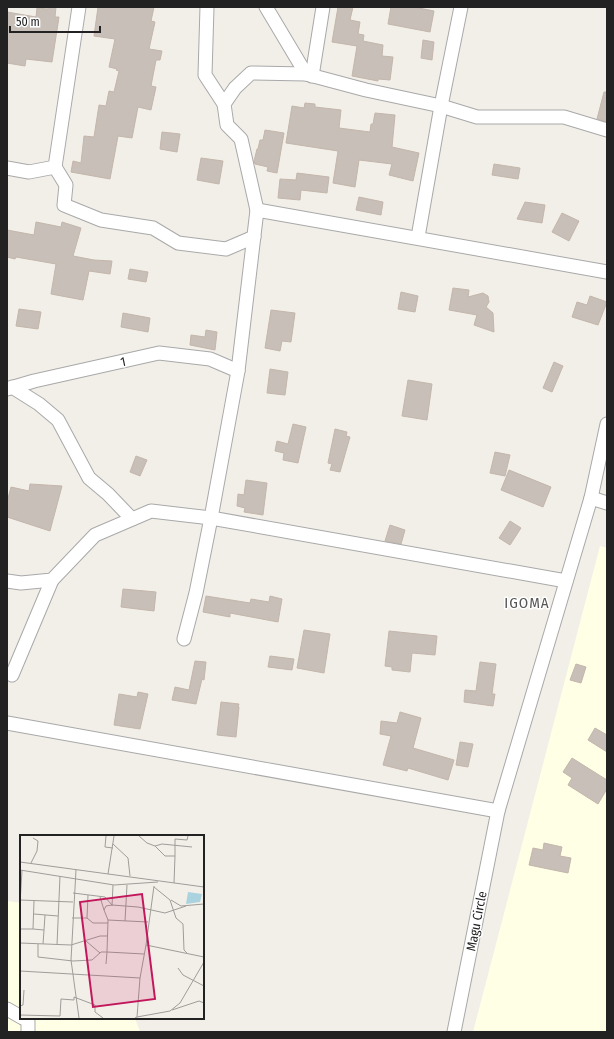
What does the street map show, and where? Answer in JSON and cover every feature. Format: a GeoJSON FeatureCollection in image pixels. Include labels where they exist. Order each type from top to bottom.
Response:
{"type":"FeatureCollection","features":[{"type":"Feature","properties":{"kind":"street"},"geometry":{"type":"LineString","coordinates":[[79,7],[55,168],[66,186],[64,204],[101,220],[153,228],[178,243],[226,249],[254,238]]}},
{"type":"Feature","properties":{"kind":"street"},"geometry":{"type":"LineString","coordinates":[[184,639],[196,593],[238,372],[257,210],[241,138],[226,125],[224,104],[205,75],[206,7]]}},
{"type":"Feature","properties":{"kind":"street"},"geometry":{"type":"LineString","coordinates":[[266,7],[309,75]]}},
{"type":"Feature","properties":{"kind":"street"},"geometry":{"type":"LineString","coordinates":[[309,75],[323,7]]}},
{"type":"Feature","properties":{"kind":"street"},"geometry":{"type":"LineString","coordinates":[[418,237],[441,106],[461,7]]}},
{"type":"Feature","properties":{"kind":"street"},"geometry":{"type":"LineString","coordinates":[[224,104],[235,88],[251,73],[309,75],[366,90],[441,106],[477,117],[564,117],[607,130]]}},
{"type":"Feature","properties":{"kind":"street"},"geometry":{"type":"LineString","coordinates":[[7,168],[29,172],[55,168]]}},
{"type":"Feature","properties":{"kind":"street"},"geometry":{"type":"LineString","coordinates":[[257,210],[418,237],[607,272]]}},
{"type":"Feature","properties":{"kind":"street","name":"1"},"geometry":{"type":"LineString","coordinates":[[10,388],[34,381],[159,353],[210,359],[238,372]]}},
{"type":"Feature","properties":{"kind":"street"},"geometry":{"type":"LineString","coordinates":[[10,388],[39,404],[58,420],[89,478],[108,494],[132,519]]}},
{"type":"Feature","properties":{"kind":"street","name":"Magu Circle"},"geometry":{"type":"LineString","coordinates":[[454,1032],[498,811],[591,498],[607,424]]}},
{"type":"Feature","properties":{"kind":"street"},"geometry":{"type":"LineString","coordinates":[[591,498],[607,503]]}},
{"type":"Feature","properties":{"kind":"street"},"geometry":{"type":"LineString","coordinates":[[12,675],[52,580],[96,535],[151,511],[211,518],[566,581]]}},
{"type":"Feature","properties":{"kind":"street"},"geometry":{"type":"LineString","coordinates":[[7,581],[21,583],[52,580]]}},
{"type":"Feature","properties":{"kind":"street"},"geometry":{"type":"LineString","coordinates":[[7,722],[498,811]]}},
{"type":"Feature","properties":{"kind":"street"},"geometry":{"type":"LineString","coordinates":[[7,1009],[20,1017]]}},
{"type":"Feature","properties":{"kind":"street"},"geometry":{"type":"LineString","coordinates":[[24,1019],[28,1021],[28,1032]]}},
{"type":"Feature","properties":{"kind":"shaded area"},"geometry":{"type":"Polygon","coordinates":[[[600,546],[607,548],[607,1032],[473,1032],[600,546]]]}},
{"type":"Feature","properties":{"kind":"shaded area"},"geometry":{"type":"Polygon","coordinates":[[[7,901],[20,903],[20,1019],[135,1019],[140,1032],[7,1032],[7,901]]]}},
{"type":"Feature","properties":{"kind":"building"},"geometry":{"type":"Polygon","coordinates":[[[48,7],[56,7],[55,17],[59,17],[52,62],[26,59],[25,66],[7,63],[7,12],[36,17],[37,8],[48,9],[48,7]]]}},
{"type":"Feature","properties":{"kind":"building"},"geometry":{"type":"Polygon","coordinates":[[[98,7],[154,7],[151,21],[155,22],[149,49],[162,51],[160,60],[156,60],[151,86],[156,87],[151,110],[138,107],[132,138],[118,136],[110,179],[71,172],[73,161],[81,163],[84,136],[94,137],[99,105],[106,106],[109,91],[114,92],[119,71],[109,67],[115,39],[94,36],[98,7]]]}},
{"type":"Feature","properties":{"kind":"building"},"geometry":{"type":"Polygon","coordinates":[[[338,7],[353,7],[350,20],[360,22],[358,34],[364,35],[363,41],[383,45],[382,56],[393,57],[390,80],[378,79],[378,81],[352,76],[357,46],[332,42],[338,7]]]}},
{"type":"Feature","properties":{"kind":"building"},"geometry":{"type":"Polygon","coordinates":[[[391,7],[414,7],[434,11],[430,32],[388,24],[391,7]]]}},
{"type":"Feature","properties":{"kind":"building"},"geometry":{"type":"Polygon","coordinates":[[[423,40],[434,42],[432,60],[421,58],[423,40]]]}},
{"type":"Feature","properties":{"kind":"building"},"geometry":{"type":"Polygon","coordinates":[[[604,92],[607,92],[607,122],[597,119],[604,92]]]}},
{"type":"Feature","properties":{"kind":"building"},"geometry":{"type":"Polygon","coordinates":[[[305,103],[315,104],[315,107],[341,110],[339,128],[370,132],[375,113],[395,115],[392,147],[419,153],[413,181],[389,175],[392,164],[359,160],[355,187],[333,183],[338,151],[286,143],[292,106],[304,108],[305,103]]]}},
{"type":"Feature","properties":{"kind":"building"},"geometry":{"type":"Polygon","coordinates":[[[265,130],[284,133],[277,173],[267,171],[268,167],[255,164],[254,161],[260,140],[263,140],[265,130]]]}},
{"type":"Feature","properties":{"kind":"building"},"geometry":{"type":"Polygon","coordinates":[[[162,132],[180,134],[177,152],[160,149],[162,132]]]}},
{"type":"Feature","properties":{"kind":"building"},"geometry":{"type":"Polygon","coordinates":[[[201,158],[223,161],[219,184],[197,180],[201,158]]]}},
{"type":"Feature","properties":{"kind":"building"},"geometry":{"type":"Polygon","coordinates":[[[494,164],[520,168],[518,179],[492,175],[494,164]]]}},
{"type":"Feature","properties":{"kind":"building"},"geometry":{"type":"Polygon","coordinates":[[[297,173],[329,177],[327,193],[301,190],[300,200],[278,198],[280,179],[296,180],[297,173]]]}},
{"type":"Feature","properties":{"kind":"building"},"geometry":{"type":"Polygon","coordinates":[[[359,197],[383,202],[381,215],[356,210],[359,197]]]}},
{"type":"Feature","properties":{"kind":"building"},"geometry":{"type":"Polygon","coordinates":[[[525,202],[545,205],[542,223],[517,219],[525,202]]]}},
{"type":"Feature","properties":{"kind":"building"},"geometry":{"type":"Polygon","coordinates":[[[562,213],[579,221],[569,241],[552,232],[562,213]]]}},
{"type":"Feature","properties":{"kind":"building"},"geometry":{"type":"Polygon","coordinates":[[[36,222],[61,227],[62,222],[81,228],[73,256],[94,260],[112,261],[110,274],[89,271],[83,300],[51,294],[56,264],[16,257],[15,259],[7,257],[7,230],[34,235],[36,222]]]}},
{"type":"Feature","properties":{"kind":"building"},"geometry":{"type":"Polygon","coordinates":[[[130,269],[148,272],[146,282],[128,279],[130,269]]]}},
{"type":"Feature","properties":{"kind":"building"},"geometry":{"type":"Polygon","coordinates":[[[453,288],[469,290],[468,297],[483,293],[488,296],[489,302],[486,307],[493,313],[494,332],[474,325],[477,315],[449,310],[453,288]]]}},
{"type":"Feature","properties":{"kind":"building"},"geometry":{"type":"Polygon","coordinates":[[[401,292],[418,296],[415,312],[398,309],[401,292]]]}},
{"type":"Feature","properties":{"kind":"building"},"geometry":{"type":"Polygon","coordinates":[[[590,296],[607,302],[598,325],[572,317],[577,302],[587,305],[590,296]]]}},
{"type":"Feature","properties":{"kind":"building"},"geometry":{"type":"Polygon","coordinates":[[[19,309],[41,312],[38,329],[16,326],[19,309]]]}},
{"type":"Feature","properties":{"kind":"building"},"geometry":{"type":"Polygon","coordinates":[[[271,310],[295,313],[291,342],[282,341],[280,351],[265,348],[271,310]]]}},
{"type":"Feature","properties":{"kind":"building"},"geometry":{"type":"Polygon","coordinates":[[[123,313],[150,318],[148,332],[121,327],[123,313]]]}},
{"type":"Feature","properties":{"kind":"building"},"geometry":{"type":"Polygon","coordinates":[[[206,330],[217,332],[215,350],[190,345],[191,335],[205,337],[206,330]]]}},
{"type":"Feature","properties":{"kind":"building"},"geometry":{"type":"Polygon","coordinates":[[[554,362],[563,366],[552,392],[543,388],[554,362]]]}},
{"type":"Feature","properties":{"kind":"building"},"geometry":{"type":"Polygon","coordinates":[[[270,369],[288,372],[285,395],[267,393],[270,369]]]}},
{"type":"Feature","properties":{"kind":"building"},"geometry":{"type":"Polygon","coordinates":[[[408,380],[432,384],[427,420],[402,416],[408,380]]]}},
{"type":"Feature","properties":{"kind":"building"},"geometry":{"type":"Polygon","coordinates":[[[293,424],[306,427],[298,463],[283,460],[284,453],[275,451],[277,441],[288,444],[293,424]]]}},
{"type":"Feature","properties":{"kind":"building"},"geometry":{"type":"Polygon","coordinates":[[[335,429],[347,432],[346,436],[350,437],[340,472],[330,470],[332,464],[328,463],[335,429]]]}},
{"type":"Feature","properties":{"kind":"building"},"geometry":{"type":"Polygon","coordinates":[[[495,452],[510,455],[505,476],[490,473],[495,452]]]}},
{"type":"Feature","properties":{"kind":"building"},"geometry":{"type":"Polygon","coordinates":[[[136,456],[147,460],[140,476],[130,472],[136,456]]]}},
{"type":"Feature","properties":{"kind":"building"},"geometry":{"type":"Polygon","coordinates":[[[509,470],[551,487],[543,507],[501,490],[509,470]]]}},
{"type":"Feature","properties":{"kind":"building"},"geometry":{"type":"Polygon","coordinates":[[[246,480],[267,483],[263,515],[244,512],[245,508],[237,506],[238,494],[244,495],[246,480]]]}},
{"type":"Feature","properties":{"kind":"building"},"geometry":{"type":"Polygon","coordinates":[[[30,484],[62,486],[50,531],[7,517],[7,502],[11,487],[29,491],[30,484]]]}},
{"type":"Feature","properties":{"kind":"building"},"geometry":{"type":"Polygon","coordinates":[[[510,521],[521,528],[510,545],[499,538],[510,521]]]}},
{"type":"Feature","properties":{"kind":"building"},"geometry":{"type":"Polygon","coordinates":[[[390,525],[405,530],[401,544],[385,541],[390,525]]]}},
{"type":"Feature","properties":{"kind":"building"},"geometry":{"type":"Polygon","coordinates":[[[123,589],[156,592],[154,611],[121,607],[123,589]]]}},
{"type":"Feature","properties":{"kind":"building"},"geometry":{"type":"Polygon","coordinates":[[[206,596],[250,603],[251,599],[269,602],[270,596],[282,599],[278,622],[230,613],[230,617],[203,612],[206,596]]]}},
{"type":"Feature","properties":{"kind":"building"},"geometry":{"type":"Polygon","coordinates":[[[304,630],[330,634],[324,673],[297,668],[304,630]]]}},
{"type":"Feature","properties":{"kind":"building"},"geometry":{"type":"Polygon","coordinates":[[[389,631],[437,636],[435,655],[412,653],[410,672],[392,670],[392,667],[385,666],[389,631]]]}},
{"type":"Feature","properties":{"kind":"building"},"geometry":{"type":"Polygon","coordinates":[[[270,656],[294,659],[292,670],[268,667],[270,656]]]}},
{"type":"Feature","properties":{"kind":"building"},"geometry":{"type":"Polygon","coordinates":[[[195,661],[206,662],[204,680],[202,679],[196,704],[172,700],[175,687],[189,690],[195,661]]]}},
{"type":"Feature","properties":{"kind":"building"},"geometry":{"type":"Polygon","coordinates":[[[480,662],[496,664],[492,694],[495,694],[493,706],[464,702],[465,690],[476,691],[480,662]]]}},
{"type":"Feature","properties":{"kind":"building"},"geometry":{"type":"Polygon","coordinates":[[[576,664],[586,667],[581,683],[570,680],[576,664]]]}},
{"type":"Feature","properties":{"kind":"building"},"geometry":{"type":"Polygon","coordinates":[[[138,692],[148,694],[140,729],[114,725],[119,694],[137,697],[138,692]]]}},
{"type":"Feature","properties":{"kind":"building"},"geometry":{"type":"Polygon","coordinates":[[[221,702],[239,704],[236,737],[217,735],[221,702]]]}},
{"type":"Feature","properties":{"kind":"building"},"geometry":{"type":"Polygon","coordinates":[[[400,712],[421,718],[413,748],[454,760],[448,780],[408,768],[407,771],[383,765],[391,736],[380,734],[381,721],[397,723],[400,712]]]}},
{"type":"Feature","properties":{"kind":"building"},"geometry":{"type":"Polygon","coordinates":[[[595,728],[607,735],[607,752],[588,740],[595,728]]]}},
{"type":"Feature","properties":{"kind":"building"},"geometry":{"type":"Polygon","coordinates":[[[460,742],[473,744],[468,767],[456,765],[460,742]]]}},
{"type":"Feature","properties":{"kind":"building"},"geometry":{"type":"Polygon","coordinates":[[[572,758],[607,780],[607,789],[598,804],[568,785],[572,778],[563,772],[572,758]]]}},
{"type":"Feature","properties":{"kind":"building"},"geometry":{"type":"Polygon","coordinates":[[[544,843],[562,847],[560,856],[571,858],[568,873],[529,865],[533,848],[543,850],[544,843]]]}},
{"type":"Feature","properties":{"kind":"district","name":"IGOMA"},"geometry":{"type":"Point","coordinates":[527,603]}}]}
